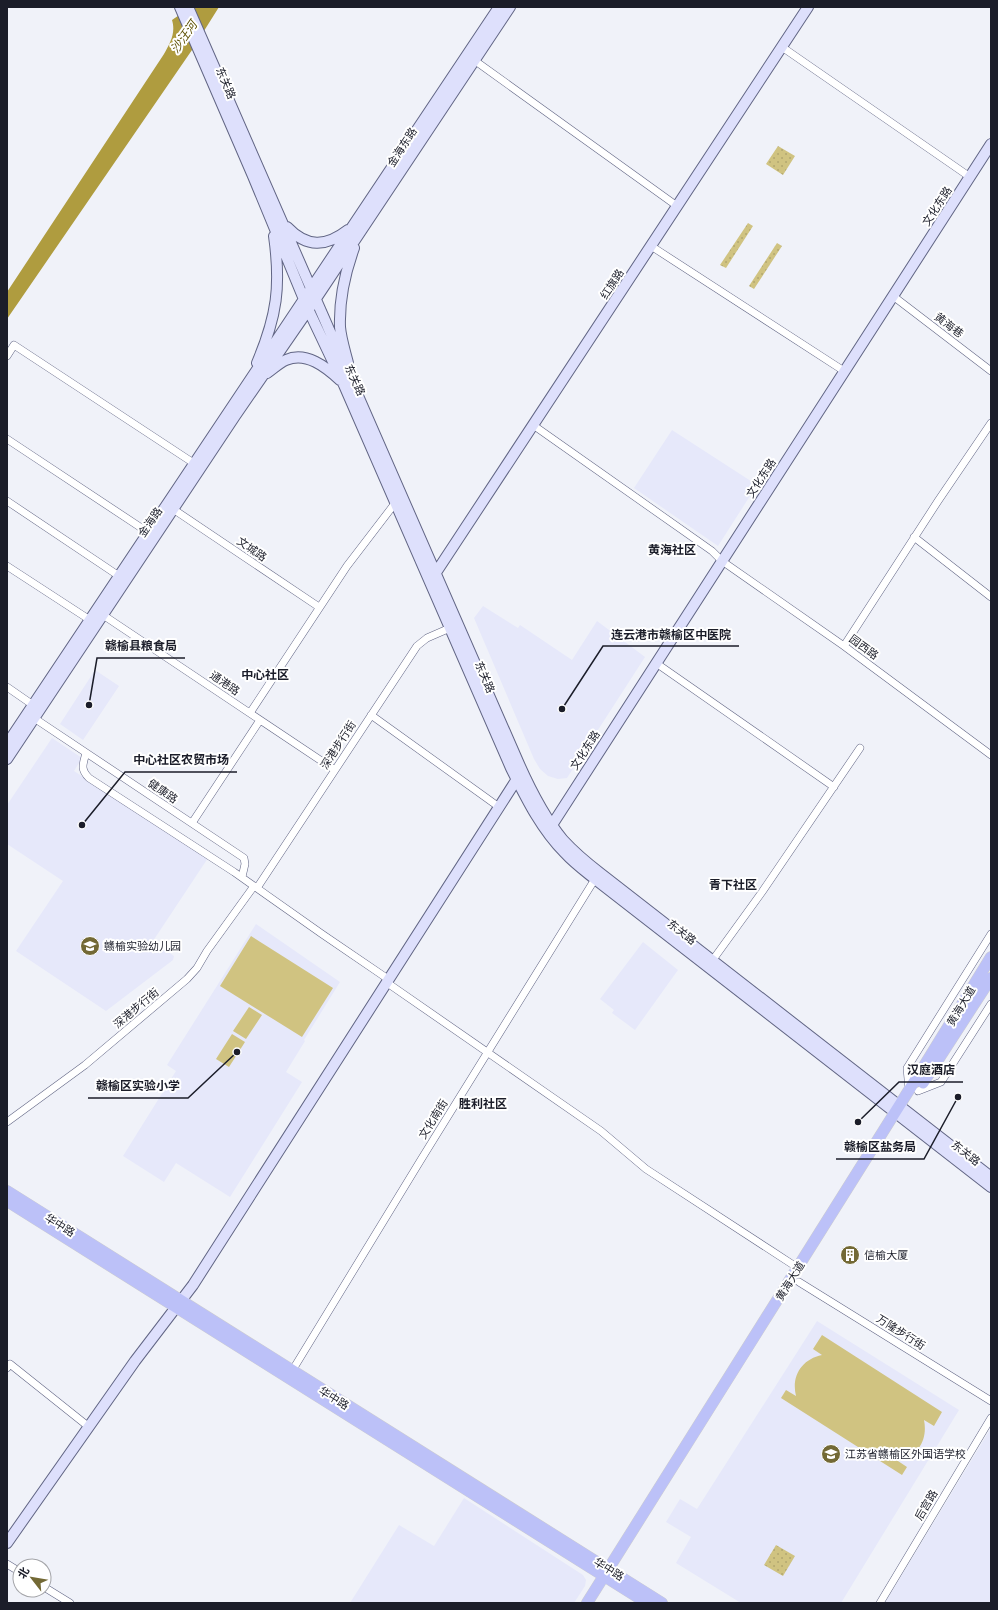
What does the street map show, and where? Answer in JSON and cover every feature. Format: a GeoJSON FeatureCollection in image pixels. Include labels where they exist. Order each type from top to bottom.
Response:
{"type":"FeatureCollection","features":[{"type":"Feature","properties":{"kind":"main road","name":"东关路"},"geometry":{"type":"LineString","coordinates":[[180,7],[272,220],[306,305],[348,384],[436,574],[518,764],[541,808],[552,825],[580,857],[900,1112],[991,1188]]}},
{"type":"Feature","properties":{"kind":"main road","name":"东关路"},"geometry":{"type":"LineString","coordinates":[[188,7],[283,223],[396,502],[450,628],[517,779],[534,812],[553,839],[575,863],[595,880],[900,1112],[991,1177]]}},
{"type":"Feature","properties":{"kind":"main road","name":"金海东路"},"geometry":{"type":"LineString","coordinates":[[315,300],[357,229],[500,7]]}},
{"type":"Feature","properties":{"kind":"main road","name":"金海东路"},"geometry":{"type":"LineString","coordinates":[[311,290],[357,229],[510,7]]}},
{"type":"Feature","properties":{"kind":"main road","name":"红旗路"},"geometry":{"type":"LineString","coordinates":[[436,574],[808,7]]}},
{"type":"Feature","properties":{"kind":"main road","name":"文化东路"},"geometry":{"type":"LineString","coordinates":[[552,825],[991,144]]}},
{"type":"Feature","properties":{"kind":"main road"},"geometry":{"type":"LineString","coordinates":[[247,386],[266,342],[274,314],[278,285],[277,257],[272,220]]}},
{"type":"Feature","properties":{"kind":"main road"},"geometry":{"type":"LineString","coordinates":[[283,223],[293,234],[305,241],[323,243],[336,239],[357,229]]}},
{"type":"Feature","properties":{"kind":"main road"},"geometry":{"type":"LineString","coordinates":[[348,384],[340,328],[341,298],[357,229]]}},
{"type":"Feature","properties":{"kind":"main road","name":"金海路"},"geometry":{"type":"LineString","coordinates":[[7,759],[262,377],[306,305],[311,290]]}},
{"type":"Feature","properties":{"kind":"main road","name":"金海路"},"geometry":{"type":"LineString","coordinates":[[7,744],[247,386],[306,305],[315,300]]}},
{"type":"Feature","properties":{"kind":"main road"},"geometry":{"type":"LineString","coordinates":[[262,377],[286,360],[302,358],[317,362],[348,384]]}},
{"type":"Feature","properties":{"kind":"main road"},"geometry":{"type":"LineString","coordinates":[[7,1543],[135,1361],[197,1278],[517,779]]}},
{"type":"Feature","properties":{"kind":"main road","name":"黄海大道"},"geometry":{"type":"LineString","coordinates":[[914,1091],[991,957]]}},
{"type":"Feature","properties":{"kind":"main road","name":"黄海大道"},"geometry":{"type":"LineString","coordinates":[[596,1603],[609,1574],[798,1268],[900,1112],[991,978]]}},
{"type":"Feature","properties":{"kind":"main road","name":"黄海大道"},"geometry":{"type":"LineString","coordinates":[[587,1603],[609,1574],[799,1282],[900,1112]]}},
{"type":"Feature","properties":{"kind":"main road","name":"华中路"},"geometry":{"type":"LineString","coordinates":[[7,1191],[178,1304],[609,1574],[662,1603]]}},
{"type":"Feature","properties":{"kind":"main road","name":"华中路"},"geometry":{"type":"LineString","coordinates":[[7,1201],[292,1371],[609,1574],[647,1603]]}},
{"type":"Feature","properties":{"kind":"street"},"geometry":{"type":"LineString","coordinates":[[782,47],[970,177]]}},
{"type":"Feature","properties":{"kind":"street"},"geometry":{"type":"LineString","coordinates":[[474,60],[677,206]]}},
{"type":"Feature","properties":{"kind":"street"},"geometry":{"type":"LineString","coordinates":[[651,246],[844,371]]}},
{"type":"Feature","properties":{"kind":"street","name":"黄海巷"},"geometry":{"type":"LineString","coordinates":[[893,296],[991,371]]}},
{"type":"Feature","properties":{"kind":"street"},"geometry":{"type":"LineString","coordinates":[[7,356],[14,345],[195,464]]}},
{"type":"Feature","properties":{"kind":"street"},"geometry":{"type":"LineString","coordinates":[[844,646],[914,537],[991,423]]}},
{"type":"Feature","properties":{"kind":"street","name":"园西路"},"geometry":{"type":"LineString","coordinates":[[534,425],[712,551],[722,561],[844,646],[991,754]]}},
{"type":"Feature","properties":{"kind":"street"},"geometry":{"type":"LineString","coordinates":[[7,439],[149,533]]}},
{"type":"Feature","properties":{"kind":"street"},"geometry":{"type":"LineString","coordinates":[[7,501],[119,576]]}},
{"type":"Feature","properties":{"kind":"street"},"geometry":{"type":"LineString","coordinates":[[250,713],[347,566],[396,502]]}},
{"type":"Feature","properties":{"kind":"street","name":"文城路"},"geometry":{"type":"LineString","coordinates":[[173,509],[319,607]]}},
{"type":"Feature","properties":{"kind":"street"},"geometry":{"type":"LineString","coordinates":[[914,537],[991,597]]}},
{"type":"Feature","properties":{"kind":"street"},"geometry":{"type":"LineString","coordinates":[[7,566],[90,620]]}},
{"type":"Feature","properties":{"kind":"street","name":"通港路"},"geometry":{"type":"LineString","coordinates":[[103,615],[335,770]]}},
{"type":"Feature","properties":{"kind":"street","name":"深港步行街"},"geometry":{"type":"LineString","coordinates":[[7,1122],[85,1065],[187,979],[197,968],[208,950],[255,887],[421,641],[450,628]]}},
{"type":"Feature","properties":{"kind":"street"},"geometry":{"type":"LineString","coordinates":[[656,663],[834,788]]}},
{"type":"Feature","properties":{"kind":"street"},"geometry":{"type":"LineString","coordinates":[[7,687],[33,705]]}},
{"type":"Feature","properties":{"kind":"street"},"geometry":{"type":"LineString","coordinates":[[371,715],[499,807]]}},
{"type":"Feature","properties":{"kind":"street","name":"健康路"},"geometry":{"type":"LineString","coordinates":[[34,718],[244,858],[242,877]]}},
{"type":"Feature","properties":{"kind":"street"},"geometry":{"type":"LineString","coordinates":[[192,823],[260,720]]}},
{"type":"Feature","properties":{"kind":"street"},"geometry":{"type":"LineString","coordinates":[[712,961],[762,892],[860,748]]}},
{"type":"Feature","properties":{"kind":"street"},"geometry":{"type":"LineString","coordinates":[[86,753],[82,766],[83,772],[89,778],[242,877],[601,1131],[646,1169],[798,1268]]}},
{"type":"Feature","properties":{"kind":"street","name":"文化南街"},"geometry":{"type":"LineString","coordinates":[[292,1371],[488,1051],[595,880]]}},
{"type":"Feature","properties":{"kind":"street"},"geometry":{"type":"LineString","coordinates":[[991,934],[906,1068],[914,1091],[941,1082],[991,1004]]}},
{"type":"Feature","properties":{"kind":"street","name":"万隆步行街"},"geometry":{"type":"LineString","coordinates":[[799,1282],[991,1401]]}},
{"type":"Feature","properties":{"kind":"street"},"geometry":{"type":"LineString","coordinates":[[8,1366],[89,1427]]}},
{"type":"Feature","properties":{"kind":"street","name":"后宫路"},"geometry":{"type":"LineString","coordinates":[[880,1603],[991,1418]]}},
{"type":"Feature","properties":{"kind":"street"},"geometry":{"type":"LineString","coordinates":[[52,1592],[70,1603]]}},
{"type":"Feature","properties":{"kind":"shaded area"},"geometry":{"type":"Polygon","coordinates":[[[778,146],[795,156],[783,175],[766,164],[778,146]]]}},
{"type":"Feature","properties":{"kind":"shaded area"},"geometry":{"type":"Polygon","coordinates":[[[748,223],[753,226],[726,268],[720,265],[748,223]]]}},
{"type":"Feature","properties":{"kind":"shaded area"},"geometry":{"type":"Polygon","coordinates":[[[777,243],[782,246],[754,289],[749,286],[777,243]]]}},
{"type":"Feature","properties":{"kind":"shaded area"},"geometry":{"type":"Polygon","coordinates":[[[672,430],[757,485],[718,546],[634,488],[672,430]]]}},
{"type":"Feature","properties":{"kind":"shaded area"},"geometry":{"type":"Polygon","coordinates":[[[483,606],[518,628],[520,625],[572,660],[597,621],[645,657],[567,778],[558,779],[548,776],[540,769],[534,759],[474,618],[483,606]]]}},
{"type":"Feature","properties":{"kind":"shaded area"},"geometry":{"type":"Polygon","coordinates":[[[95,670],[119,686],[83,740],[60,724],[95,670]]]}},
{"type":"Feature","properties":{"kind":"shaded area"},"geometry":{"type":"Polygon","coordinates":[[[52,738],[82,758],[74,771],[208,858],[153,941],[174,956],[173,960],[106,1011],[16,951],[63,881],[7,844],[7,805],[52,738]]]}},
{"type":"Feature","properties":{"kind":"shaded area"},"geometry":{"type":"Polygon","coordinates":[[[256,924],[340,982],[286,1072],[302,1082],[230,1197],[176,1163],[164,1182],[123,1156],[176,1071],[167,1065],[256,924]]]}},
{"type":"Feature","properties":{"kind":"shaded area"},"geometry":{"type":"Polygon","coordinates":[[[251,936],[333,988],[302,1037],[220,986],[251,936]]]}},
{"type":"Feature","properties":{"kind":"shaded area"},"geometry":{"type":"Polygon","coordinates":[[[643,942],[678,970],[635,1030],[612,1013],[614,1010],[600,999],[643,942]]]}},
{"type":"Feature","properties":{"kind":"shaded area"},"geometry":{"type":"Polygon","coordinates":[[[249,1007],[262,1015],[246,1039],[233,1031],[249,1007]]]}},
{"type":"Feature","properties":{"kind":"shaded area"},"geometry":{"type":"Polygon","coordinates":[[[232,1034],[245,1042],[229,1067],[216,1059],[232,1034]]]}},
{"type":"Feature","properties":{"kind":"shaded area","name":"江苏省赣榆区外国语学校"},"geometry":{"type":"Polygon","coordinates":[[[817,1321],[959,1410],[841,1603],[741,1603],[676,1563],[691,1537],[666,1522],[680,1499],[697,1509],[817,1321]]]}},
{"type":"Feature","properties":{"kind":"shaded area"},"geometry":{"type":"Polygon","coordinates":[[[822,1335],[942,1412],[934,1426],[924,1420],[924,1434],[920,1446],[911,1455],[898,1461],[907,1467],[902,1475],[781,1398],[786,1390],[796,1396],[795,1382],[800,1370],[809,1360],[822,1355],[813,1349],[822,1335]]]}},
{"type":"Feature","properties":{"kind":"shaded area"},"geometry":{"type":"Polygon","coordinates":[[[991,1428],[990,1603],[885,1603],[991,1428]]]}},
{"type":"Feature","properties":{"kind":"shaded area"},"geometry":{"type":"Polygon","coordinates":[[[464,1498],[583,1575],[586,1580],[585,1586],[574,1603],[350,1603],[399,1525],[434,1546],[464,1498]]]}},
{"type":"Feature","properties":{"kind":"shaded area"},"geometry":{"type":"Polygon","coordinates":[[[776,1545],[795,1556],[783,1576],[764,1565],[776,1545]]]}},
{"type":"Feature","properties":{"kind":"water","name":"沙汪河"},"geometry":{"type":"Polygon","coordinates":[[[191,7],[219,7],[192,50],[7,319],[7,292],[164,54],[173,34],[172,20],[191,7]]]}},
{"type":"Feature","properties":{"kind":"place","name":"赣榆县粮食局"},"geometry":{"type":"Point","coordinates":[89,705]}},
{"type":"Feature","properties":{"kind":"place","name":"连云港市赣榆区中医院"},"geometry":{"type":"Point","coordinates":[562,709]}},
{"type":"Feature","properties":{"kind":"place","name":"中心社区农贸市场"},"geometry":{"type":"Point","coordinates":[82,825]}},
{"type":"Feature","properties":{"kind":"place","name":"赣榆实验幼儿园"},"geometry":{"type":"Point","coordinates":[90,946]}},
{"type":"Feature","properties":{"kind":"place","name":"赣榆区实验小学"},"geometry":{"type":"Point","coordinates":[237,1052]}},
{"type":"Feature","properties":{"kind":"place","name":"赣榆区盐务局"},"geometry":{"type":"Point","coordinates":[958,1097]}},
{"type":"Feature","properties":{"kind":"place","name":"汉庭酒店"},"geometry":{"type":"Point","coordinates":[858,1122]}},
{"type":"Feature","properties":{"kind":"place","name":"信榆大厦"},"geometry":{"type":"Point","coordinates":[850,1255]}},
{"type":"Feature","properties":{"kind":"place","name":"江苏省赣榆区外国语学校"},"geometry":{"type":"Point","coordinates":[831,1454]}},
{"type":"Feature","properties":{"kind":"district","name":"黄海社区"},"geometry":{"type":"Point","coordinates":[672,550]}},
{"type":"Feature","properties":{"kind":"district","name":"中心社区"},"geometry":{"type":"Point","coordinates":[265,675]}},
{"type":"Feature","properties":{"kind":"district","name":"青下社区"},"geometry":{"type":"Point","coordinates":[733,885]}},
{"type":"Feature","properties":{"kind":"district","name":"胜利社区"},"geometry":{"type":"Point","coordinates":[483,1104]}}]}
